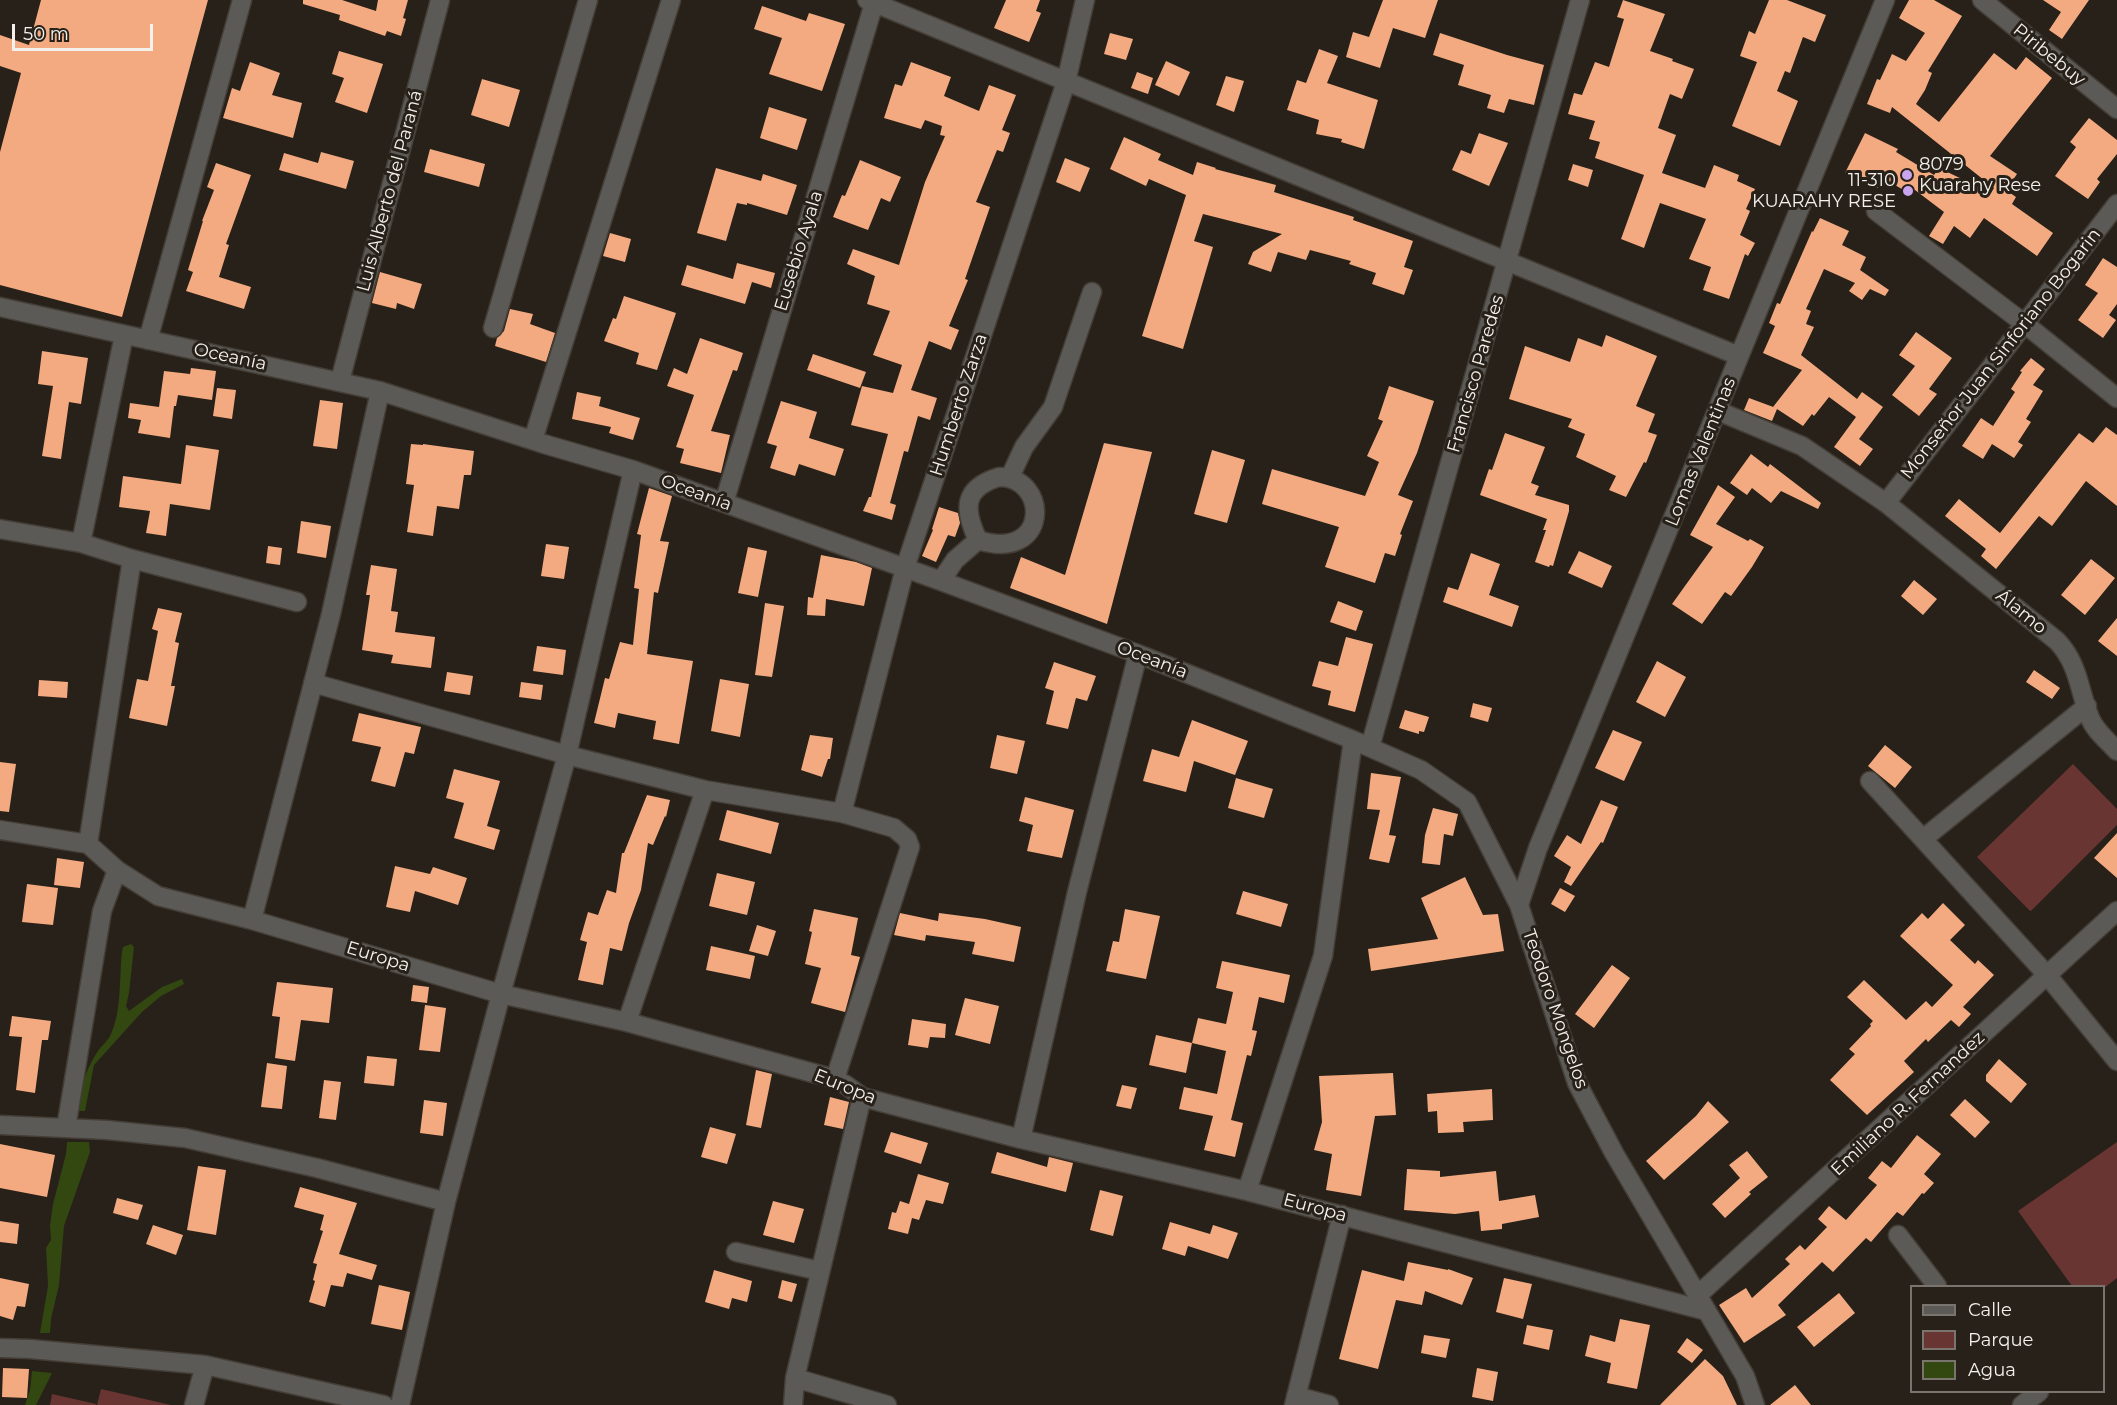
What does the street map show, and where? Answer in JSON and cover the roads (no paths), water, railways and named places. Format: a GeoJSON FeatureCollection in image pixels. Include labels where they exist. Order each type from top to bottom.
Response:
{"type":"FeatureCollection","features":[{"type":"Feature","properties":{"kind":"street"},"geometry":{"type":"LineString","coordinates":[[148,340],[242,0]]}},
{"type":"Feature","properties":{"kind":"street","name":"Luis Alberto del Paraná"},"geometry":{"type":"LineString","coordinates":[[340,381],[440,0]]}},
{"type":"Feature","properties":{"kind":"street"},"geometry":{"type":"LineString","coordinates":[[493,328],[588,0]]}},
{"type":"Feature","properties":{"kind":"street"},"geometry":{"type":"LineString","coordinates":[[533,440],[671,0]]}},
{"type":"Feature","properties":{"kind":"street","name":"Humberto Zarza"},"geometry":{"type":"LineString","coordinates":[[842,813],[905,568],[1066,82],[1085,0]]}},
{"type":"Feature","properties":{"kind":"street","name":"Francisco Paredes"},"geometry":{"type":"LineString","coordinates":[[1370,747],[1580,0]]}},
{"type":"Feature","properties":{"kind":"street","name":"Lomas Valentinas"},"geometry":{"type":"LineString","coordinates":[[1519,905],[1538,848],[1885,0]]}},
{"type":"Feature","properties":{"kind":"street","name":"Piribebuy"},"geometry":{"type":"LineString","coordinates":[[1982,0],[2117,109]]}},
{"type":"Feature","properties":{"kind":"street"},"geometry":{"type":"LineString","coordinates":[[872,1],[1739,356]]}},
{"type":"Feature","properties":{"kind":"street","name":"Eusebio Ayala"},"geometry":{"type":"LineString","coordinates":[[724,503],[872,1]]}},
{"type":"Feature","properties":{"kind":"street","name":"Monseñor Juan Sinforiano Bogarin"},"geometry":{"type":"LineString","coordinates":[[1886,503],[2117,204]]}},
{"type":"Feature","properties":{"kind":"street"},"geometry":{"type":"LineString","coordinates":[[1876,211],[2025,324],[2117,398]]}},
{"type":"Feature","properties":{"kind":"street"},"geometry":{"type":"LineString","coordinates":[[1010,477],[1024,447],[1053,407],[1092,291]]}},
{"type":"Feature","properties":{"kind":"street","name":"Oceanía"},"geometry":{"type":"LineString","coordinates":[[0,307],[380,391],[633,470],[1138,654],[1370,747]]}},
{"type":"Feature","properties":{"kind":"street"},"geometry":{"type":"LineString","coordinates":[[81,543],[124,335]]}},
{"type":"Feature","properties":{"kind":"street"},"geometry":{"type":"LineString","coordinates":[[252,920],[331,615],[380,391]]}},
{"type":"Feature","properties":{"kind":"street","name":"Álamo"},"geometry":{"type":"LineString","coordinates":[[1718,411],[1802,446],[1886,503],[2057,641],[2070,657],[2090,718],[2096,729],[2117,751]]}},
{"type":"Feature","properties":{"kind":"street"},"geometry":{"type":"LineString","coordinates":[[400,1405],[446,1202],[567,755],[633,470]]}},
{"type":"Feature","properties":{"kind":"street"},"geometry":{"type":"LineString","coordinates":[[999,477],[1010,477],[1027,488],[1034,502],[1035,517],[1030,531],[1019,541],[1004,545],[978,540],[969,521],[968,506],[974,492],[985,482],[999,477]]}},
{"type":"Feature","properties":{"kind":"street"},"geometry":{"type":"LineString","coordinates":[[0,529],[81,543],[132,559],[297,602]]}},
{"type":"Feature","properties":{"kind":"street"},"geometry":{"type":"LineString","coordinates":[[941,581],[955,560],[978,540]]}},
{"type":"Feature","properties":{"kind":"street"},"geometry":{"type":"LineString","coordinates":[[0,830],[88,844],[132,559]]}},
{"type":"Feature","properties":{"kind":"street"},"geometry":{"type":"LineString","coordinates":[[1021,1139],[1077,892],[1138,654]]}},
{"type":"Feature","properties":{"kind":"street"},"geometry":{"type":"LineString","coordinates":[[313,683],[567,755],[705,790],[842,813],[894,828],[907,839],[910,847],[835,1079]]}},
{"type":"Feature","properties":{"kind":"street"},"geometry":{"type":"LineString","coordinates":[[1923,839],[2087,706]]}},
{"type":"Feature","properties":{"kind":"street"},"geometry":{"type":"LineString","coordinates":[[1247,1191],[1323,956],[1353,740]]}},
{"type":"Feature","properties":{"kind":"street","name":"Teodoro Mongelos"},"geometry":{"type":"LineString","coordinates":[[1370,747],[1421,770],[1467,802],[1519,905],[1577,1083],[1614,1153],[1745,1376],[1755,1405]]}},
{"type":"Feature","properties":{"kind":"street"},"geometry":{"type":"LineString","coordinates":[[1870,782],[2047,975],[2117,1060]]}},
{"type":"Feature","properties":{"kind":"street"},"geometry":{"type":"LineString","coordinates":[[627,1022],[705,790]]}},
{"type":"Feature","properties":{"kind":"street","name":"Europa"},"geometry":{"type":"LineString","coordinates":[[88,844],[117,870],[158,896],[252,920],[501,994],[627,1022],[835,1079],[862,1097],[1021,1139],[1247,1191],[1703,1303]]}},
{"type":"Feature","properties":{"kind":"street"},"geometry":{"type":"LineString","coordinates":[[66,1128],[102,911],[117,870]]}},
{"type":"Feature","properties":{"kind":"street","name":"Emiliano R. Fernandez"},"geometry":{"type":"LineString","coordinates":[[1703,1303],[2117,911]]}},
{"type":"Feature","properties":{"kind":"street"},"geometry":{"type":"LineString","coordinates":[[793,1405],[795,1378],[862,1097]]}},
{"type":"Feature","properties":{"kind":"street"},"geometry":{"type":"LineString","coordinates":[[0,1125],[107,1130],[185,1138],[317,1168],[446,1202]]}},
{"type":"Feature","properties":{"kind":"street"},"geometry":{"type":"LineString","coordinates":[[1329,1405],[1295,1401],[1341,1215]]}},
{"type":"Feature","properties":{"kind":"street"},"geometry":{"type":"LineString","coordinates":[[1898,1235],[1935,1285]]}},
{"type":"Feature","properties":{"kind":"street"},"geometry":{"type":"LineString","coordinates":[[736,1252],[820,1271]]}},
{"type":"Feature","properties":{"kind":"street"},"geometry":{"type":"LineString","coordinates":[[0,1347],[205,1365],[384,1405]]}},
{"type":"Feature","properties":{"kind":"street"},"geometry":{"type":"LineString","coordinates":[[194,1405],[205,1365]]}},
{"type":"Feature","properties":{"kind":"street"},"geometry":{"type":"LineString","coordinates":[[795,1378],[887,1405]]}},
{"type":"Feature","properties":{"kind":"street"},"geometry":{"type":"LineString","coordinates":[[2020,1400],[2037,1393]]}},
{"type":"Feature","properties":{"kind":"water"},"geometry":{"type":"Polygon","coordinates":[[[131,944],[134,947],[126,1006],[129,1011],[162,987],[182,979],[184,984],[161,996],[142,1012],[94,1065],[85,1111],[74,1111],[89,1068],[114,1027],[123,947],[131,944]]]}},
{"type":"Feature","properties":{"kind":"water"},"geometry":{"type":"Polygon","coordinates":[[[67,1142],[89,1142],[90,1152],[64,1226],[59,1285],[50,1333],[40,1333],[48,1286],[46,1248],[51,1240],[50,1225],[53,1204],[67,1142]]]}},
{"type":"Feature","properties":{"kind":"water"},"geometry":{"type":"Polygon","coordinates":[[[32,1371],[52,1373],[36,1405],[25,1405],[30,1390],[32,1371]]]}},
{"type":"Feature","properties":{"kind":"place","name":"8079 Kuarahy Rese"},"geometry":{"type":"Point","coordinates":[1907,175]}},
{"type":"Feature","properties":{"kind":"place","name":"11-310 KUARAHY RESE"},"geometry":{"type":"Point","coordinates":[1908,191]}}]}
